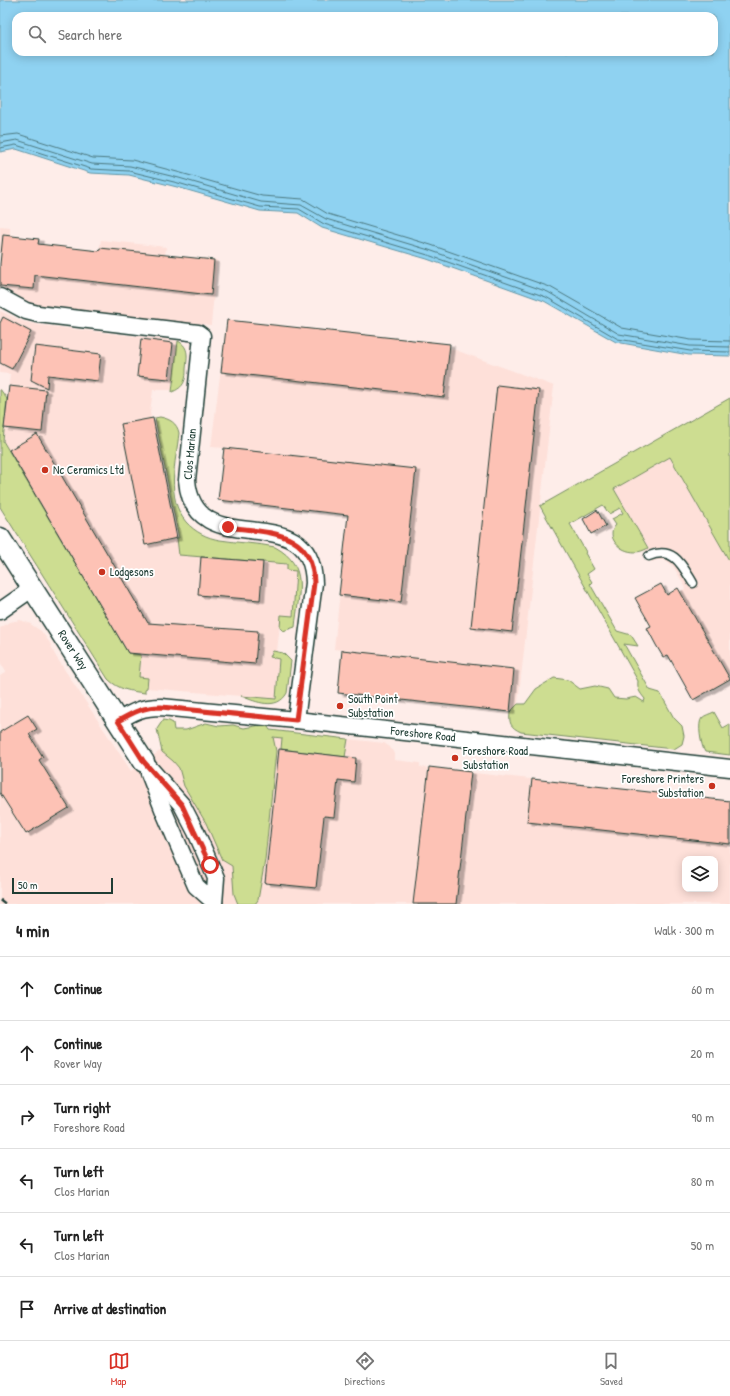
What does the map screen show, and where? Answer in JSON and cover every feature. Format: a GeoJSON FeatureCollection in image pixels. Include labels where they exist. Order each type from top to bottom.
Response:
{"type":"FeatureCollection","features":[{"type":"Feature","properties":{"kind":"street","name":"Clos Marian"},"geometry":{"type":"LineString","coordinates":[[0,297],[26,311],[38,314],[198,333],[202,336],[187,480],[193,505],[205,518],[219,525],[272,533],[290,538],[303,549],[312,564],[314,572],[314,583],[296,720]]}},
{"type":"Feature","properties":{"kind":"street","name":"Rover Way"},"geometry":{"type":"LineString","coordinates":[[0,538],[144,762]]}},
{"type":"Feature","properties":{"kind":"street"},"geometry":{"type":"LineString","coordinates":[[0,611],[33,588]]}},
{"type":"Feature","properties":{"kind":"street","name":"Foreshore Road"},"geometry":{"type":"LineString","coordinates":[[118,721],[137,710],[148,707],[161,707],[296,720],[730,768]]}},
{"type":"Feature","properties":{"kind":"street"},"geometry":{"type":"LineString","coordinates":[[144,762],[196,886],[214,903]]}},
{"type":"Feature","properties":{"kind":"street"},"geometry":{"type":"LineString","coordinates":[[144,762],[182,805],[196,832],[216,878],[214,903]]}},
{"type":"Feature","properties":{"kind":"lane"},"geometry":{"type":"LineString","coordinates":[[649,556],[656,553],[665,553],[672,556],[679,561],[693,584]]}},
{"type":"Feature","properties":{"kind":"shaded area"},"geometry":{"type":"Polygon","coordinates":[[[0,226],[10,227],[10,236],[39,239],[36,275],[41,276],[44,245],[99,251],[101,240],[166,247],[165,255],[217,260],[211,325],[37,306],[24,301],[0,289],[0,226]]]}},
{"type":"Feature","properties":{"kind":"shaded area"},"geometry":{"type":"Polygon","coordinates":[[[0,311],[22,321],[39,325],[178,341],[172,390],[153,390],[150,412],[151,418],[153,418],[177,538],[179,555],[287,564],[296,570],[293,616],[280,624],[277,651],[273,651],[270,657],[279,658],[276,699],[147,688],[147,678],[139,677],[141,655],[128,653],[3,441],[10,374],[0,373],[0,311]]]}},
{"type":"Feature","properties":{"kind":"shaded area"},"geometry":{"type":"Polygon","coordinates":[[[227,320],[450,344],[450,348],[554,386],[517,712],[338,693],[342,650],[334,649],[348,515],[218,500],[224,448],[211,447],[227,320]]]}},
{"type":"Feature","properties":{"kind":"shaded area"},"geometry":{"type":"Polygon","coordinates":[[[670,457],[730,562],[730,673],[728,675],[680,592],[686,588],[673,566],[664,560],[652,562],[645,550],[648,548],[614,489],[670,457]]]}},
{"type":"Feature","properties":{"kind":"shaded area"},"geometry":{"type":"Polygon","coordinates":[[[20,620],[29,623],[41,631],[50,643],[55,655],[131,771],[173,742],[213,809],[245,904],[0,904],[0,676],[6,672],[0,662],[0,628],[10,622],[20,620]]]}},
{"type":"Feature","properties":{"kind":"shaded area"},"geometry":{"type":"Polygon","coordinates":[[[269,737],[282,737],[281,749],[345,756],[348,739],[384,743],[390,747],[394,753],[394,760],[420,763],[420,767],[730,801],[730,904],[250,904],[269,737]]]}},
{"type":"Feature","properties":{"kind":"green space"},"geometry":{"type":"Polygon","coordinates":[[[178,341],[182,343],[187,353],[186,376],[182,385],[172,392],[178,341]]]}},
{"type":"Feature","properties":{"kind":"green space"},"geometry":{"type":"Polygon","coordinates":[[[0,389],[7,399],[3,441],[128,653],[141,655],[139,677],[148,678],[145,693],[121,688],[116,686],[108,679],[0,507],[0,389]]]}},
{"type":"Feature","properties":{"kind":"green space"},"geometry":{"type":"Polygon","coordinates":[[[730,398],[730,562],[670,457],[614,489],[648,548],[633,552],[619,547],[615,542],[612,536],[616,525],[612,519],[623,513],[620,508],[609,514],[603,505],[570,524],[594,569],[587,574],[592,582],[590,584],[617,631],[631,635],[638,646],[624,644],[650,690],[660,693],[674,718],[682,726],[684,736],[682,744],[674,749],[521,732],[517,730],[511,724],[510,712],[518,704],[525,704],[536,689],[554,678],[568,680],[580,689],[595,686],[608,689],[614,698],[626,699],[636,697],[644,702],[645,699],[639,691],[638,681],[540,506],[730,398]]]}},
{"type":"Feature","properties":{"kind":"green space"},"geometry":{"type":"Polygon","coordinates":[[[160,417],[172,422],[177,427],[179,433],[174,467],[174,490],[176,502],[186,522],[197,532],[210,538],[275,547],[286,555],[298,572],[299,592],[295,627],[283,631],[280,628],[281,615],[293,616],[296,571],[287,570],[287,564],[179,555],[177,538],[179,538],[155,418],[160,417]]]}},
{"type":"Feature","properties":{"kind":"green space"},"geometry":{"type":"Polygon","coordinates":[[[273,651],[283,653],[291,661],[287,693],[283,699],[278,702],[266,704],[241,696],[276,699],[279,659],[270,657],[273,651]]]}},
{"type":"Feature","properties":{"kind":"green space"},"geometry":{"type":"Polygon","coordinates":[[[714,712],[723,728],[730,724],[730,755],[705,752],[700,735],[700,725],[702,718],[714,712]]]}},
{"type":"Feature","properties":{"kind":"green space"},"geometry":{"type":"Polygon","coordinates":[[[163,720],[173,723],[174,730],[186,730],[206,723],[219,726],[233,725],[244,728],[266,724],[270,730],[348,739],[345,757],[281,749],[282,738],[273,737],[276,751],[265,860],[258,900],[255,904],[238,904],[234,894],[232,866],[222,860],[206,823],[184,786],[179,768],[162,752],[157,729],[163,720]]]}},
{"type":"Feature","properties":{"kind":"water"},"geometry":{"type":"Polygon","coordinates":[[[0,0],[730,0],[730,356],[689,355],[616,342],[544,301],[427,259],[322,228],[298,213],[260,211],[129,175],[90,173],[16,149],[0,152],[0,0]]]}},
{"type":"Feature","properties":{"kind":"building"},"geometry":{"type":"Polygon","coordinates":[[[3,235],[39,239],[38,244],[99,251],[100,248],[214,260],[211,295],[35,275],[34,289],[0,286],[0,264],[3,235]]]}},
{"type":"Feature","properties":{"kind":"building"},"geometry":{"type":"Polygon","coordinates":[[[3,317],[31,332],[12,369],[0,363],[0,323],[3,317]]]}},
{"type":"Feature","properties":{"kind":"building"},"geometry":{"type":"Polygon","coordinates":[[[227,320],[450,344],[444,397],[221,372],[227,320]]]}},
{"type":"Feature","properties":{"kind":"building"},"geometry":{"type":"Polygon","coordinates":[[[141,339],[173,343],[169,379],[137,376],[141,339]]]}},
{"type":"Feature","properties":{"kind":"building"},"geometry":{"type":"Polygon","coordinates":[[[35,346],[101,354],[98,381],[48,375],[47,388],[31,380],[35,346]]]}},
{"type":"Feature","properties":{"kind":"building"},"geometry":{"type":"Polygon","coordinates":[[[497,385],[539,390],[512,632],[471,627],[497,385]]]}},
{"type":"Feature","properties":{"kind":"building"},"geometry":{"type":"Polygon","coordinates":[[[9,386],[46,390],[42,432],[4,428],[9,386]]]}},
{"type":"Feature","properties":{"kind":"building"},"geometry":{"type":"Polygon","coordinates":[[[153,418],[177,538],[145,545],[121,424],[153,418]]]}},
{"type":"Feature","properties":{"kind":"building"},"geometry":{"type":"Polygon","coordinates":[[[37,434],[148,623],[258,631],[255,664],[128,653],[9,450],[37,434]]]}},
{"type":"Feature","properties":{"kind":"building"},"geometry":{"type":"Polygon","coordinates":[[[224,448],[416,469],[401,602],[339,595],[348,515],[218,500],[224,448]]]}},
{"type":"Feature","properties":{"kind":"building"},"geometry":{"type":"Polygon","coordinates":[[[597,510],[606,526],[591,534],[583,519],[597,510]]]}},
{"type":"Feature","properties":{"kind":"building"},"geometry":{"type":"Polygon","coordinates":[[[201,557],[263,562],[260,600],[198,595],[201,557]]]}},
{"type":"Feature","properties":{"kind":"building"},"geometry":{"type":"Polygon","coordinates":[[[661,584],[667,595],[678,588],[730,679],[693,700],[668,655],[663,657],[656,645],[647,628],[651,626],[635,598],[661,584]]]}},
{"type":"Feature","properties":{"kind":"building"},"geometry":{"type":"Polygon","coordinates":[[[342,650],[514,669],[510,712],[338,693],[342,650]]]}},
{"type":"Feature","properties":{"kind":"building"},"geometry":{"type":"Polygon","coordinates":[[[28,715],[37,729],[29,734],[43,757],[39,760],[69,808],[26,834],[0,793],[0,732],[28,715]]]}},
{"type":"Feature","properties":{"kind":"building"},"geometry":{"type":"Polygon","coordinates":[[[279,749],[356,758],[354,782],[338,780],[334,817],[324,816],[316,888],[265,883],[279,749]]]}},
{"type":"Feature","properties":{"kind":"building"},"geometry":{"type":"Polygon","coordinates":[[[429,767],[471,772],[456,904],[413,904],[429,767]]]}},
{"type":"Feature","properties":{"kind":"building"},"geometry":{"type":"Polygon","coordinates":[[[532,779],[730,801],[730,844],[527,822],[532,779]]]}},
{"type":"Feature","properties":{"kind":"railway"},"geometry":{"type":"LineString","coordinates":[[0,900],[5,904]]}},
{"type":"Feature","properties":{"kind":"place","name":"Nc Ceramics Ltd"},"geometry":{"type":"Point","coordinates":[45,470]}},
{"type":"Feature","properties":{"kind":"place","name":"Lodgesons"},"geometry":{"type":"Point","coordinates":[102,572]}},
{"type":"Feature","properties":{"kind":"place","name":"South Point Substation"},"geometry":{"type":"Point","coordinates":[340,706]}},
{"type":"Feature","properties":{"kind":"place","name":"Foreshore Road Substation"},"geometry":{"type":"Point","coordinates":[455,758]}},
{"type":"Feature","properties":{"kind":"place","name":"Foreshore Printers Substation"},"geometry":{"type":"Point","coordinates":[712,786]}},
{"type":"Feature","properties":{"kind":"route"},"geometry":{"type":"LineString","coordinates":[[210,865],[196,832],[182,805],[144,762],[118,721],[137,710],[148,707],[296,720],[314,583],[312,564],[303,549],[290,538],[281,534],[228,527]]}}]}
